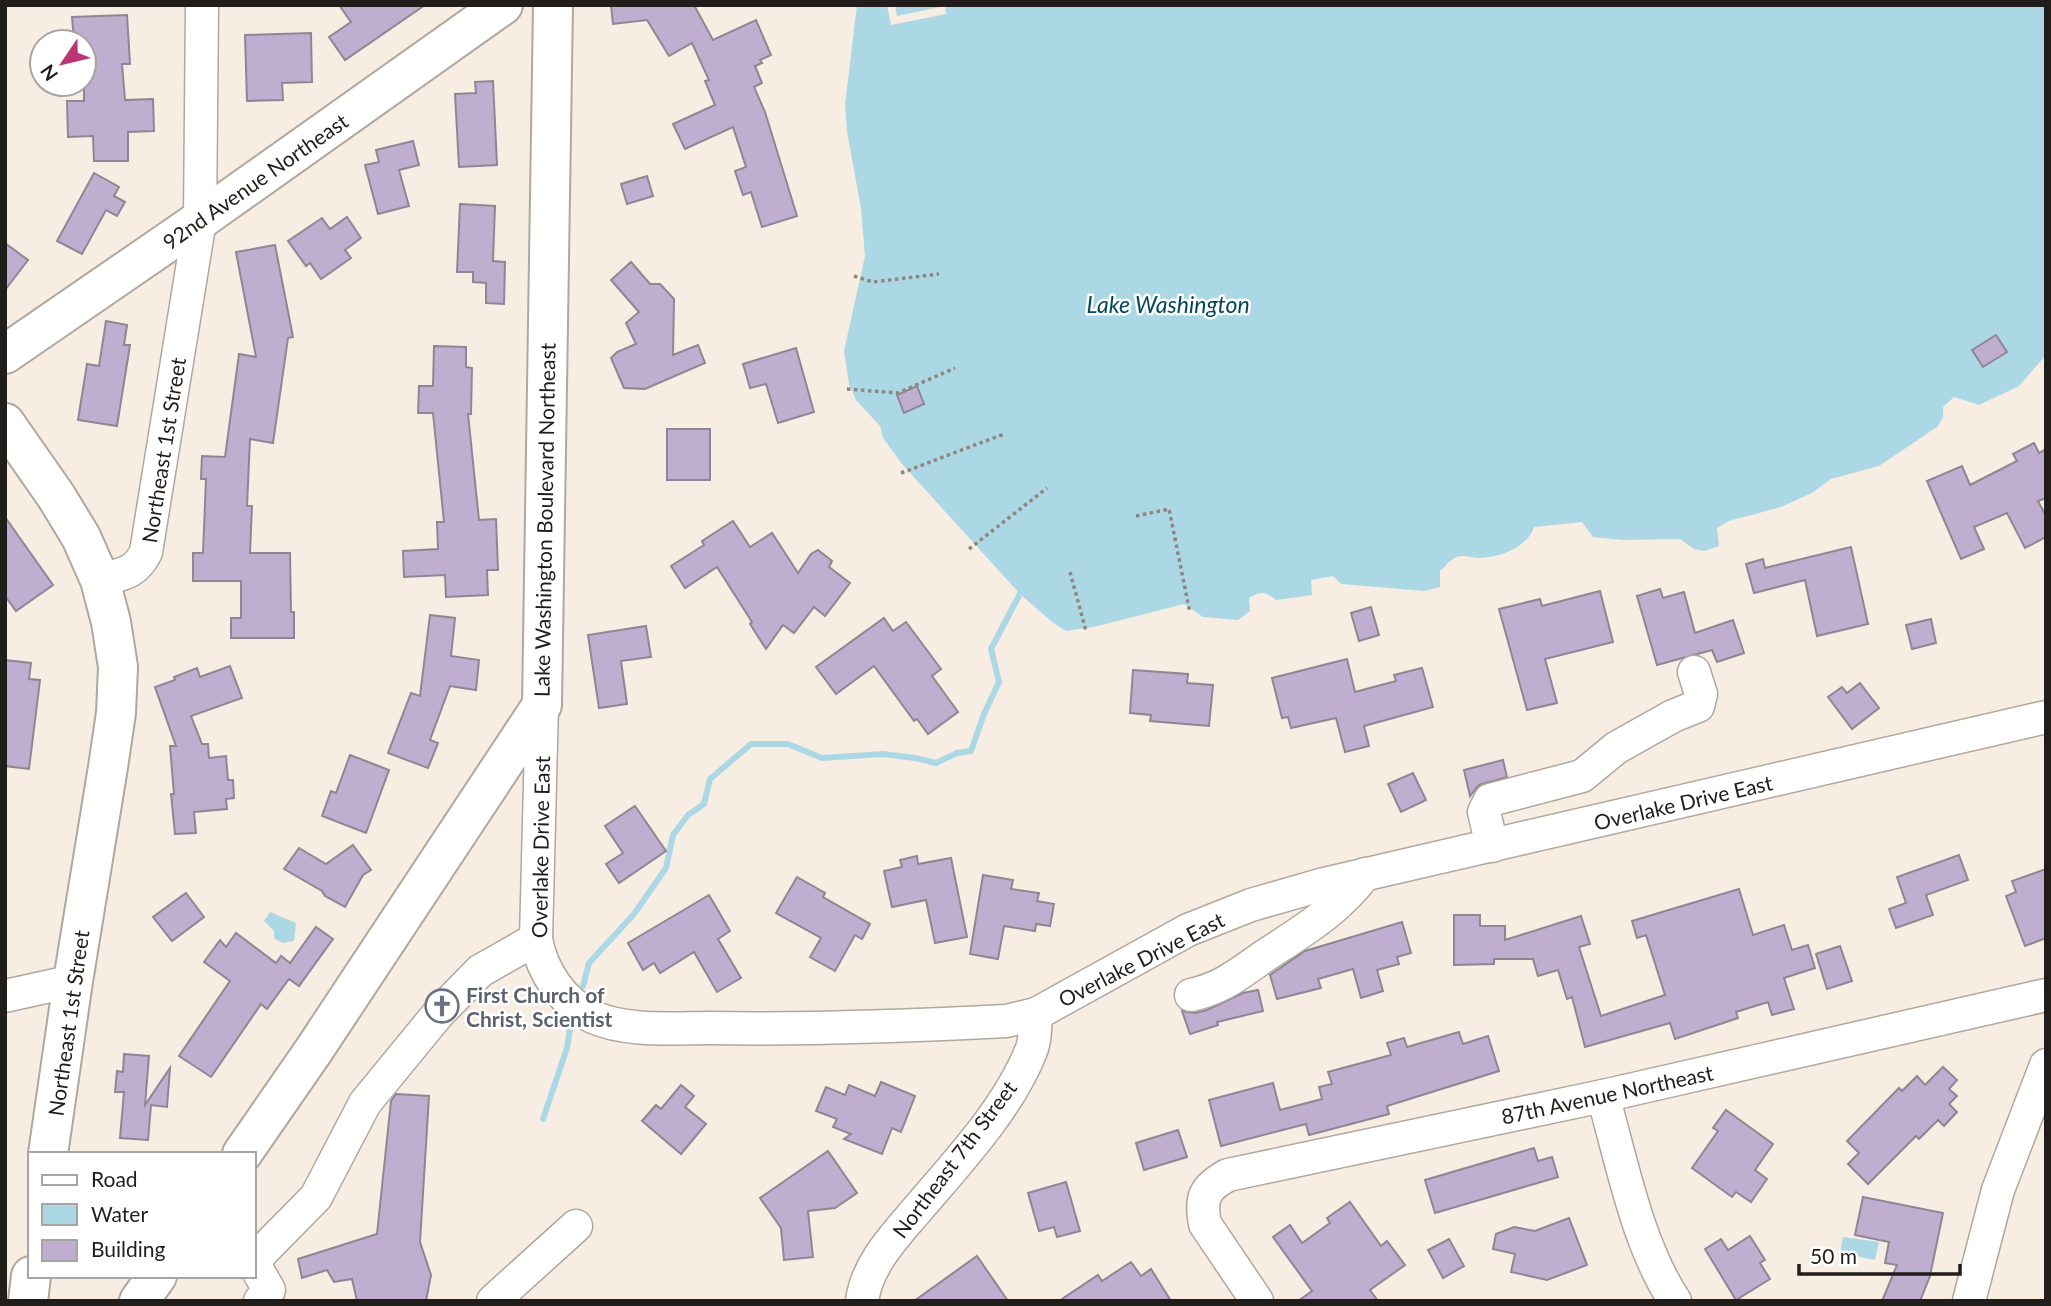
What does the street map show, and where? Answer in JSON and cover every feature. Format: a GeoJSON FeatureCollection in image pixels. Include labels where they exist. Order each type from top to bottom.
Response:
{"type":"FeatureCollection","features":[{"type":"Feature","properties":{"kind":"main road","name":"92nd Avenue Northeast"},"geometry":{"type":"LineString","coordinates":[[5,354],[200,220],[503,5]]}},
{"type":"Feature","properties":{"kind":"main road","name":"Lake Washington Boulevard Northeast"},"geometry":{"type":"LineString","coordinates":[[244,1152],[542,705],[554,5]]}},
{"type":"Feature","properties":{"kind":"main road"},"geometry":{"type":"LineString","coordinates":[[5,423],[57,496],[81,537],[100,580]]}},
{"type":"Feature","properties":{"kind":"main road","name":"Northeast 1st Street"},"geometry":{"type":"LineString","coordinates":[[48,1152],[116,713],[118,667],[111,622],[100,580]]}},
{"type":"Feature","properties":{"kind":"main road"},"geometry":{"type":"LineString","coordinates":[[28,1301],[31,1278]]}},
{"type":"Feature","properties":{"kind":"main road"},"geometry":{"type":"LineString","coordinates":[[139,1301],[156,1278]]}},
{"type":"Feature","properties":{"kind":"street","name":"Northeast 1st Street"},"geometry":{"type":"LineString","coordinates":[[100,580],[130,572],[140,563],[146,552],[200,220],[202,5]]}},
{"type":"Feature","properties":{"kind":"street"},"geometry":{"type":"LineString","coordinates":[[1492,846],[1484,812],[1490,800],[1582,776],[1616,748],[1673,716],[1698,706],[1701,694],[1694,673]]}},
{"type":"Feature","properties":{"kind":"street","name":"Overlake Drive East"},"geometry":{"type":"LineString","coordinates":[[542,705],[536,939],[544,969],[570,1002],[593,1017],[621,1025],[787,1030],[1006,1021],[1036,1014],[1188,930],[1251,905],[1365,874],[2046,717]]}},
{"type":"Feature","properties":{"kind":"street"},"geometry":{"type":"LineString","coordinates":[[498,773],[521,776],[542,784]]}},
{"type":"Feature","properties":{"kind":"street"},"geometry":{"type":"LineString","coordinates":[[1191,995],[1223,985],[1301,933],[1345,900],[1365,874]]}},
{"type":"Feature","properties":{"kind":"street"},"geometry":{"type":"LineString","coordinates":[[265,1283],[316,1197],[365,1103],[438,1014],[480,971],[536,939]]}},
{"type":"Feature","properties":{"kind":"street"},"geometry":{"type":"LineString","coordinates":[[5,996],[73,981]]}},
{"type":"Feature","properties":{"kind":"street","name":"87th Avenue Northeast"},"geometry":{"type":"LineString","coordinates":[[1257,1301],[1205,1224],[1204,1196],[1212,1183],[1227,1175],[1603,1096],[2046,996]]}},
{"type":"Feature","properties":{"kind":"street","name":"Northeast 7th Street"},"geometry":{"type":"LineString","coordinates":[[862,1301],[866,1280],[876,1262],[1005,1100],[1032,1049],[1036,1014]]}},
{"type":"Feature","properties":{"kind":"street"},"geometry":{"type":"LineString","coordinates":[[1969,1301],[1998,1190],[2046,1065]]}},
{"type":"Feature","properties":{"kind":"street"},"geometry":{"type":"LineString","coordinates":[[1603,1096],[1644,1237],[1657,1269],[1675,1301]]}},
{"type":"Feature","properties":{"kind":"street"},"geometry":{"type":"LineString","coordinates":[[493,1301],[576,1226]]}},
{"type":"Feature","properties":{"kind":"path"},"geometry":{"type":"LineString","coordinates":[[854,276],[873,282],[939,274]]}},
{"type":"Feature","properties":{"kind":"path"},"geometry":{"type":"LineString","coordinates":[[847,389],[898,393],[956,368]]}},
{"type":"Feature","properties":{"kind":"path"},"geometry":{"type":"LineString","coordinates":[[901,472],[1004,434]]}},
{"type":"Feature","properties":{"kind":"path"},"geometry":{"type":"LineString","coordinates":[[969,549],[1047,488]]}},
{"type":"Feature","properties":{"kind":"path"},"geometry":{"type":"LineString","coordinates":[[1136,516],[1169,509],[1190,613]]}},
{"type":"Feature","properties":{"kind":"path"},"geometry":{"type":"LineString","coordinates":[[1070,572],[1086,631]]}},
{"type":"Feature","properties":{"kind":"water","name":"Lake Washington"},"geometry":{"type":"Polygon","coordinates":[[[857,5],[2046,5],[2046,355],[2019,386],[1979,405],[1954,397],[1943,407],[1943,418],[1937,427],[1879,466],[1831,479],[1812,493],[1781,507],[1729,521],[1717,528],[1719,546],[1704,551],[1694,549],[1680,539],[1623,540],[1593,537],[1582,522],[1534,527],[1526,540],[1512,550],[1487,557],[1454,558],[1440,571],[1440,587],[1425,591],[1341,584],[1333,576],[1311,580],[1312,595],[1276,600],[1263,593],[1253,596],[1249,598],[1250,611],[1238,620],[1203,617],[1184,604],[1098,626],[1066,631],[1020,594],[902,464],[883,438],[880,426],[856,400],[849,384],[844,351],[865,256],[861,208],[847,132],[845,105],[857,5]]]}},
{"type":"Feature","properties":{"kind":"water"},"geometry":{"type":"Polygon","coordinates":[[[270,912],[296,923],[294,941],[282,943],[274,938],[274,931],[264,921],[270,912]]]}},
{"type":"Feature","properties":{"kind":"water"},"geometry":{"type":"Polygon","coordinates":[[[1843,1237],[1879,1242],[1875,1260],[1840,1253],[1843,1237]]]}},
{"type":"Feature","properties":{"kind":"pier"},"geometry":{"type":"Polygon","coordinates":[[[887,5],[895,5],[897,16],[945,6],[946,14],[891,25],[887,5]]]}},
{"type":"Feature","properties":{"kind":"building"},"geometry":{"type":"Polygon","coordinates":[[[339,5],[425,5],[345,60],[329,37],[351,22],[339,5]]]}},
{"type":"Feature","properties":{"kind":"building"},"geometry":{"type":"Polygon","coordinates":[[[611,5],[694,5],[713,40],[756,20],[771,55],[760,60],[762,63],[755,66],[762,83],[754,87],[765,112],[797,216],[762,227],[751,192],[743,195],[735,171],[746,167],[733,127],[685,149],[673,124],[715,105],[705,81],[709,80],[692,43],[669,56],[647,20],[613,24],[611,5]]]}},
{"type":"Feature","properties":{"kind":"building"},"geometry":{"type":"Polygon","coordinates":[[[127,15],[130,64],[122,64],[125,100],[153,99],[154,131],[128,132],[128,161],[94,161],[93,136],[68,137],[67,101],[98,98],[98,28],[73,28],[72,17],[127,15]]]}},
{"type":"Feature","properties":{"kind":"building"},"geometry":{"type":"Polygon","coordinates":[[[311,33],[312,82],[282,83],[283,100],[247,101],[245,35],[311,33]]]}},
{"type":"Feature","properties":{"kind":"building"},"geometry":{"type":"Polygon","coordinates":[[[493,81],[497,165],[459,167],[455,94],[476,93],[475,82],[493,81]]]}},
{"type":"Feature","properties":{"kind":"building"},"geometry":{"type":"Polygon","coordinates":[[[413,141],[419,165],[399,170],[409,206],[378,214],[365,165],[379,162],[376,150],[413,141]]]}},
{"type":"Feature","properties":{"kind":"building"},"geometry":{"type":"Polygon","coordinates":[[[94,173],[119,187],[114,196],[125,202],[117,216],[106,210],[82,254],[57,241],[94,173]]]}},
{"type":"Feature","properties":{"kind":"building"},"geometry":{"type":"Polygon","coordinates":[[[647,176],[653,196],[627,204],[621,184],[647,176]]]}},
{"type":"Feature","properties":{"kind":"building"},"geometry":{"type":"Polygon","coordinates":[[[460,204],[495,206],[493,261],[505,262],[504,304],[486,303],[486,283],[473,282],[473,272],[457,272],[460,204]]]}},
{"type":"Feature","properties":{"kind":"building"},"geometry":{"type":"Polygon","coordinates":[[[347,217],[361,238],[345,250],[351,258],[321,279],[310,263],[306,266],[288,241],[322,218],[330,229],[347,217]]]}},
{"type":"Feature","properties":{"kind":"building"},"geometry":{"type":"Polygon","coordinates":[[[5,243],[28,260],[5,290],[5,243]]]}},
{"type":"Feature","properties":{"kind":"building"},"geometry":{"type":"Polygon","coordinates":[[[275,245],[293,337],[288,338],[273,443],[250,439],[247,506],[252,506],[250,553],[290,553],[294,638],[231,638],[231,618],[241,618],[241,581],[193,581],[193,553],[203,553],[206,479],[201,479],[202,456],[225,457],[239,354],[256,357],[236,252],[275,245]]]}},
{"type":"Feature","properties":{"kind":"building"},"geometry":{"type":"Polygon","coordinates":[[[631,262],[650,284],[660,284],[674,299],[673,355],[698,345],[705,363],[645,389],[624,388],[611,358],[617,352],[636,344],[626,323],[639,312],[611,280],[631,262]]]}},
{"type":"Feature","properties":{"kind":"building"},"geometry":{"type":"Polygon","coordinates":[[[106,321],[127,325],[124,345],[130,345],[117,426],[78,420],[87,364],[99,366],[106,321]]]}},
{"type":"Feature","properties":{"kind":"building"},"geometry":{"type":"Polygon","coordinates":[[[1996,335],[2007,352],[1983,367],[1972,350],[1996,335]]]}},
{"type":"Feature","properties":{"kind":"building"},"geometry":{"type":"Polygon","coordinates":[[[434,346],[466,347],[466,367],[472,368],[471,414],[468,414],[479,520],[496,519],[498,570],[487,570],[488,595],[446,597],[445,575],[404,577],[403,551],[438,549],[437,522],[444,522],[433,413],[418,413],[419,386],[433,386],[434,346]]]}},
{"type":"Feature","properties":{"kind":"building"},"geometry":{"type":"Polygon","coordinates":[[[796,348],[814,412],[778,423],[766,384],[750,388],[743,364],[796,348]]]}},
{"type":"Feature","properties":{"kind":"building"},"geometry":{"type":"Polygon","coordinates":[[[917,386],[924,404],[904,413],[897,395],[917,386]]]}},
{"type":"Feature","properties":{"kind":"building"},"geometry":{"type":"Polygon","coordinates":[[[667,429],[710,429],[710,480],[667,480],[667,429]]]}},
{"type":"Feature","properties":{"kind":"building"},"geometry":{"type":"Polygon","coordinates":[[[2034,443],[2039,453],[2046,449],[2046,498],[2038,501],[2046,516],[2046,537],[2025,548],[2007,513],[1974,527],[1984,549],[1961,559],[1927,481],[1962,466],[1970,485],[2017,461],[2013,454],[2034,443]]]}},
{"type":"Feature","properties":{"kind":"building"},"geometry":{"type":"Polygon","coordinates":[[[5,517],[53,585],[16,611],[5,596],[5,517]]]}},
{"type":"Feature","properties":{"kind":"building"},"geometry":{"type":"Polygon","coordinates":[[[733,521],[750,547],[772,533],[798,573],[811,554],[818,550],[832,561],[829,567],[850,583],[825,616],[814,607],[794,633],[783,625],[766,649],[717,567],[685,588],[671,566],[704,545],[702,541],[733,521]]]}},
{"type":"Feature","properties":{"kind":"building"},"geometry":{"type":"Polygon","coordinates":[[[1851,547],[1868,624],[1817,636],[1805,580],[1754,593],[1746,564],[1763,559],[1765,568],[1851,547]]]}},
{"type":"Feature","properties":{"kind":"building"},"geometry":{"type":"Polygon","coordinates":[[[1660,589],[1663,598],[1684,592],[1695,633],[1733,620],[1744,653],[1717,662],[1712,650],[1657,665],[1637,596],[1660,589]]]}},
{"type":"Feature","properties":{"kind":"building"},"geometry":{"type":"Polygon","coordinates":[[[1600,591],[1613,642],[1545,659],[1557,703],[1527,710],[1499,609],[1540,599],[1542,606],[1600,591]]]}},
{"type":"Feature","properties":{"kind":"building"},"geometry":{"type":"Polygon","coordinates":[[[1371,607],[1379,635],[1359,641],[1351,613],[1371,607]]]}},
{"type":"Feature","properties":{"kind":"building"},"geometry":{"type":"Polygon","coordinates":[[[430,615],[455,618],[451,656],[479,660],[476,690],[450,686],[430,740],[438,743],[428,768],[388,753],[411,693],[420,696],[430,615]]]}},
{"type":"Feature","properties":{"kind":"building"},"geometry":{"type":"Polygon","coordinates":[[[884,618],[893,631],[906,622],[941,669],[932,676],[958,712],[928,734],[917,719],[914,721],[874,666],[836,694],[816,667],[884,618]]]}},
{"type":"Feature","properties":{"kind":"building"},"geometry":{"type":"Polygon","coordinates":[[[1931,619],[1936,643],[1912,649],[1906,625],[1931,619]]]}},
{"type":"Feature","properties":{"kind":"building"},"geometry":{"type":"Polygon","coordinates":[[[646,626],[651,657],[621,661],[627,704],[599,708],[588,635],[646,626]]]}},
{"type":"Feature","properties":{"kind":"building"},"geometry":{"type":"Polygon","coordinates":[[[1347,659],[1355,692],[1396,681],[1394,675],[1422,668],[1433,707],[1364,726],[1369,746],[1345,752],[1336,718],[1291,728],[1288,717],[1282,718],[1272,678],[1347,659]]]}},
{"type":"Feature","properties":{"kind":"building"},"geometry":{"type":"Polygon","coordinates":[[[5,660],[31,663],[29,679],[40,680],[29,769],[5,766],[5,660]]]}},
{"type":"Feature","properties":{"kind":"building"},"geometry":{"type":"Polygon","coordinates":[[[230,666],[242,698],[191,716],[202,744],[208,744],[209,758],[226,756],[228,780],[233,780],[234,798],[226,799],[227,809],[194,812],[196,833],[175,834],[170,746],[176,746],[155,687],[197,668],[200,677],[230,666]]]}},
{"type":"Feature","properties":{"kind":"building"},"geometry":{"type":"Polygon","coordinates":[[[1133,670],[1188,674],[1187,683],[1213,685],[1209,726],[1150,721],[1151,715],[1130,713],[1133,670]]]}},
{"type":"Feature","properties":{"kind":"building"},"geometry":{"type":"Polygon","coordinates":[[[1860,683],[1879,708],[1852,729],[1828,697],[1842,687],[1847,693],[1860,683]]]}},
{"type":"Feature","properties":{"kind":"building"},"geometry":{"type":"Polygon","coordinates":[[[350,755],[389,770],[366,833],[322,816],[331,791],[336,793],[350,755]]]}},
{"type":"Feature","properties":{"kind":"building"},"geometry":{"type":"Polygon","coordinates":[[[1503,760],[1507,777],[1479,785],[1470,796],[1464,770],[1503,760]]]}},
{"type":"Feature","properties":{"kind":"building"},"geometry":{"type":"Polygon","coordinates":[[[1413,773],[1426,800],[1401,812],[1388,784],[1413,773]]]}},
{"type":"Feature","properties":{"kind":"building"},"geometry":{"type":"Polygon","coordinates":[[[635,806],[666,851],[619,883],[606,864],[623,853],[605,826],[635,806]]]}},
{"type":"Feature","properties":{"kind":"building"},"geometry":{"type":"Polygon","coordinates":[[[353,845],[371,870],[363,875],[345,907],[284,869],[299,848],[326,864],[353,845]]]}},
{"type":"Feature","properties":{"kind":"building"},"geometry":{"type":"Polygon","coordinates":[[[1959,855],[1968,880],[1926,895],[1933,915],[1896,928],[1889,909],[1906,903],[1897,877],[1959,855]]]}},
{"type":"Feature","properties":{"kind":"building"},"geometry":{"type":"Polygon","coordinates":[[[917,856],[918,864],[951,858],[967,937],[935,943],[926,900],[892,907],[884,871],[902,867],[900,860],[917,856]]]}},
{"type":"Feature","properties":{"kind":"building"},"geometry":{"type":"Polygon","coordinates":[[[2046,869],[2046,938],[2025,946],[2006,896],[2016,892],[2012,881],[2046,869]]]}},
{"type":"Feature","properties":{"kind":"building"},"geometry":{"type":"Polygon","coordinates":[[[983,875],[1013,880],[1011,889],[1039,893],[1037,901],[1054,904],[1050,926],[1036,924],[1035,931],[1004,926],[998,959],[970,954],[983,875]]]}},
{"type":"Feature","properties":{"kind":"building"},"geometry":{"type":"Polygon","coordinates":[[[797,877],[825,893],[823,897],[870,924],[862,939],[855,935],[835,971],[810,957],[821,938],[776,913],[797,877]]]}},
{"type":"Feature","properties":{"kind":"building"},"geometry":{"type":"Polygon","coordinates":[[[1739,889],[1753,935],[1784,925],[1792,950],[1808,945],[1815,968],[1784,978],[1794,1009],[1772,1015],[1768,1002],[1736,1012],[1738,1018],[1675,1039],[1670,1023],[1585,1047],[1572,997],[1567,999],[1558,970],[1538,976],[1533,959],[1494,959],[1494,964],[1454,965],[1454,915],[1480,915],[1480,926],[1505,926],[1505,940],[1581,916],[1590,944],[1579,947],[1601,1016],[1665,995],[1646,935],[1637,938],[1632,921],[1739,889]]]}},
{"type":"Feature","properties":{"kind":"building"},"geometry":{"type":"Polygon","coordinates":[[[186,893],[204,917],[172,941],[153,917],[186,893]]]}},
{"type":"Feature","properties":{"kind":"building"},"geometry":{"type":"Polygon","coordinates":[[[709,895],[730,931],[718,939],[741,978],[717,992],[694,952],[660,973],[654,963],[643,970],[628,943],[709,895]]]}},
{"type":"Feature","properties":{"kind":"building"},"geometry":{"type":"Polygon","coordinates":[[[1402,922],[1411,953],[1397,957],[1399,964],[1377,970],[1383,991],[1361,998],[1353,969],[1318,979],[1321,988],[1277,999],[1270,975],[1305,951],[1402,922]]]}},
{"type":"Feature","properties":{"kind":"building"},"geometry":{"type":"Polygon","coordinates":[[[316,927],[333,939],[299,986],[289,979],[267,1009],[261,1004],[211,1077],[179,1056],[230,981],[204,962],[220,940],[226,947],[236,933],[276,963],[281,956],[290,963],[316,927]]]}},
{"type":"Feature","properties":{"kind":"building"},"geometry":{"type":"Polygon","coordinates":[[[1840,946],[1852,981],[1827,989],[1816,954],[1840,946]]]}},
{"type":"Feature","properties":{"kind":"building"},"geometry":{"type":"Polygon","coordinates":[[[1258,990],[1263,1011],[1217,1022],[1218,1025],[1190,1034],[1182,1011],[1195,1013],[1207,1010],[1243,993],[1258,990]]]}},
{"type":"Feature","properties":{"kind":"building"},"geometry":{"type":"Polygon","coordinates":[[[1459,1032],[1463,1044],[1488,1036],[1499,1071],[1387,1106],[1389,1114],[1309,1135],[1306,1124],[1221,1146],[1209,1100],[1273,1083],[1280,1110],[1322,1099],[1319,1087],[1332,1084],[1328,1072],[1391,1055],[1387,1043],[1404,1038],[1407,1047],[1459,1032]]]}},
{"type":"Feature","properties":{"kind":"building"},"geometry":{"type":"Polygon","coordinates":[[[124,1054],[149,1056],[145,1105],[170,1068],[167,1107],[151,1105],[148,1140],[120,1138],[124,1092],[115,1092],[117,1071],[123,1072],[124,1054]]]}},
{"type":"Feature","properties":{"kind":"building"},"geometry":{"type":"Polygon","coordinates":[[[1943,1067],[1957,1080],[1949,1089],[1957,1096],[1949,1104],[1957,1112],[1944,1126],[1938,1120],[1919,1139],[1916,1136],[1868,1184],[1848,1164],[1859,1153],[1847,1141],[1899,1088],[1902,1091],[1917,1076],[1925,1085],[1943,1067]]]}},
{"type":"Feature","properties":{"kind":"building"},"geometry":{"type":"Polygon","coordinates":[[[881,1082],[915,1096],[901,1132],[892,1128],[882,1154],[844,1139],[851,1134],[833,1127],[837,1119],[816,1111],[826,1087],[845,1095],[849,1085],[875,1096],[881,1082]]]}},
{"type":"Feature","properties":{"kind":"building"},"geometry":{"type":"Polygon","coordinates":[[[681,1085],[694,1096],[685,1107],[706,1124],[681,1154],[642,1121],[656,1105],[661,1109],[681,1085]]]}},
{"type":"Feature","properties":{"kind":"building"},"geometry":{"type":"Polygon","coordinates":[[[396,1094],[429,1096],[420,1242],[431,1275],[426,1301],[357,1301],[352,1279],[334,1282],[327,1270],[302,1278],[298,1259],[377,1234],[391,1101],[396,1094]]]}},
{"type":"Feature","properties":{"kind":"building"},"geometry":{"type":"Polygon","coordinates":[[[1726,1110],[1773,1144],[1755,1170],[1767,1179],[1751,1202],[1736,1192],[1732,1197],[1692,1168],[1718,1131],[1713,1128],[1726,1110]]]}},
{"type":"Feature","properties":{"kind":"building"},"geometry":{"type":"Polygon","coordinates":[[[1178,1130],[1187,1157],[1144,1170],[1136,1143],[1178,1130]]]}},
{"type":"Feature","properties":{"kind":"building"},"geometry":{"type":"Polygon","coordinates":[[[1534,1148],[1538,1161],[1552,1157],[1558,1177],[1435,1213],[1425,1180],[1534,1148]]]}},
{"type":"Feature","properties":{"kind":"building"},"geometry":{"type":"Polygon","coordinates":[[[828,1151],[857,1193],[835,1208],[808,1211],[813,1257],[784,1260],[781,1228],[760,1198],[828,1151]]]}},
{"type":"Feature","properties":{"kind":"building"},"geometry":{"type":"Polygon","coordinates":[[[1066,1182],[1080,1231],[1057,1237],[1054,1227],[1039,1231],[1028,1193],[1066,1182]]]}},
{"type":"Feature","properties":{"kind":"building"},"geometry":{"type":"Polygon","coordinates":[[[1863,1197],[1943,1213],[1930,1276],[1920,1301],[1882,1301],[1897,1265],[1885,1263],[1889,1242],[1855,1235],[1863,1197]]]}},
{"type":"Feature","properties":{"kind":"building"},"geometry":{"type":"Polygon","coordinates":[[[1350,1202],[1381,1246],[1387,1241],[1405,1265],[1370,1290],[1378,1301],[1298,1301],[1312,1291],[1273,1237],[1290,1225],[1302,1243],[1330,1223],[1327,1218],[1350,1202]]]}},
{"type":"Feature","properties":{"kind":"building"},"geometry":{"type":"Polygon","coordinates":[[[1569,1218],[1587,1265],[1547,1280],[1511,1272],[1515,1254],[1493,1249],[1496,1234],[1514,1227],[1535,1231],[1569,1218]]]}},
{"type":"Feature","properties":{"kind":"building"},"geometry":{"type":"Polygon","coordinates":[[[1750,1236],[1765,1260],[1760,1263],[1770,1279],[1736,1300],[1705,1249],[1721,1239],[1728,1250],[1750,1236]]]}},
{"type":"Feature","properties":{"kind":"building"},"geometry":{"type":"Polygon","coordinates":[[[1449,1239],[1464,1266],[1443,1278],[1428,1250],[1449,1239]]]}},
{"type":"Feature","properties":{"kind":"building"},"geometry":{"type":"Polygon","coordinates":[[[977,1256],[1008,1301],[914,1301],[977,1256]]]}},
{"type":"Feature","properties":{"kind":"building"},"geometry":{"type":"Polygon","coordinates":[[[1131,1262],[1141,1276],[1151,1269],[1171,1301],[1059,1301],[1098,1275],[1102,1281],[1131,1262]]]}},
{"type":"Feature","properties":{"kind":"waterway"},"geometry":{"type":"LineString","coordinates":[[583,986],[589,963],[634,914],[666,868],[673,835],[688,815],[704,804],[710,779],[751,744],[788,744],[822,758],[883,754],[936,763],[957,753],[971,751],[999,682],[991,649],[1023,588]]}},
{"type":"Feature","properties":{"kind":"waterway"},"geometry":{"type":"LineString","coordinates":[[543,1119],[567,1048],[571,1022]]}},
{"type":"Feature","properties":{"kind":"place","name":"First Church of Christ, Scientist"},"geometry":{"type":"Point","coordinates":[442,1006]}}]}
